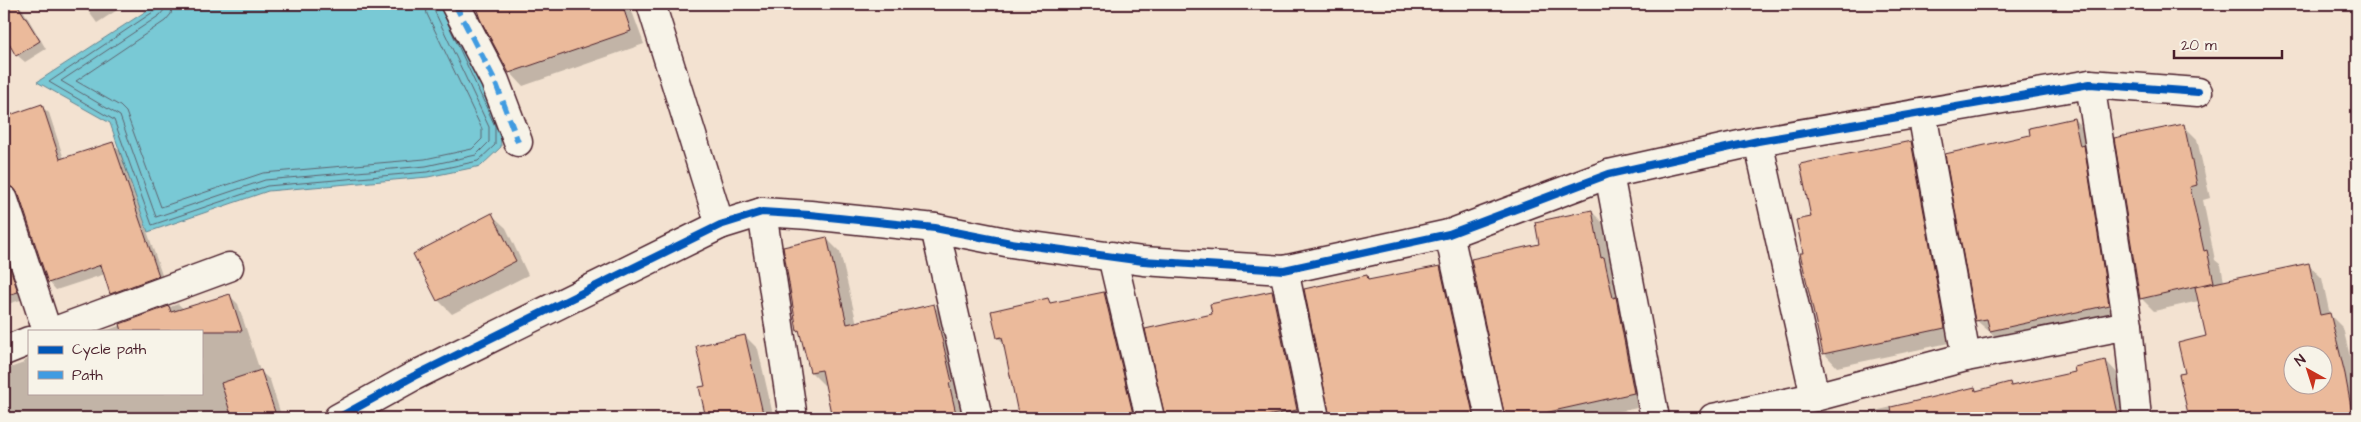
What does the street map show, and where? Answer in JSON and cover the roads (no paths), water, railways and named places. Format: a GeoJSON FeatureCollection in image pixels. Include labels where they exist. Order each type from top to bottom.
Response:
{"type":"FeatureCollection","features":[{"type":"Feature","properties":{"kind":"street"},"geometry":{"type":"LineString","coordinates":[[455,4],[495,81],[518,142]]}},
{"type":"Feature","properties":{"kind":"street"},"geometry":{"type":"LineString","coordinates":[[652,4],[720,225]]}},
{"type":"Feature","properties":{"kind":"street"},"geometry":{"type":"LineString","coordinates":[[338,418],[414,376],[720,225],[762,212],[935,228],[1012,243],[1143,260],[1284,270],[1450,234],[1609,174],[1758,141],[2090,84],[2198,92]]}},
{"type":"Feature","properties":{"kind":"street"},"geometry":{"type":"LineString","coordinates":[[2090,84],[2128,325],[2137,418]]}},
{"type":"Feature","properties":{"kind":"street"},"geometry":{"type":"LineString","coordinates":[[1922,113],[1966,356]]}},
{"type":"Feature","properties":{"kind":"street"},"geometry":{"type":"LineString","coordinates":[[1758,141],[1815,397]]}},
{"type":"Feature","properties":{"kind":"street"},"geometry":{"type":"LineString","coordinates":[[1609,174],[1655,418]]}},
{"type":"Feature","properties":{"kind":"street"},"geometry":{"type":"LineString","coordinates":[[4,200],[47,330]]}},
{"type":"Feature","properties":{"kind":"street"},"geometry":{"type":"LineString","coordinates":[[762,212],[793,418]]}},
{"type":"Feature","properties":{"kind":"street"},"geometry":{"type":"LineString","coordinates":[[935,228],[978,418]]}},
{"type":"Feature","properties":{"kind":"street"},"geometry":{"type":"LineString","coordinates":[[1450,234],[1490,418]]}},
{"type":"Feature","properties":{"kind":"street"},"geometry":{"type":"LineString","coordinates":[[1112,256],[1150,418]]}},
{"type":"Feature","properties":{"kind":"street"},"geometry":{"type":"LineString","coordinates":[[58,330],[229,267]]}},
{"type":"Feature","properties":{"kind":"street"},"geometry":{"type":"LineString","coordinates":[[1284,270],[1315,418]]}},
{"type":"Feature","properties":{"kind":"street"},"geometry":{"type":"LineString","coordinates":[[1713,418],[1815,397],[1966,356],[2128,325]]}},
{"type":"Feature","properties":{"kind":"street"},"geometry":{"type":"LineString","coordinates":[[4,352],[28,341]]}},
{"type":"Feature","properties":{"kind":"water"},"geometry":{"type":"Polygon","coordinates":[[[157,4],[443,4],[500,125],[501,147],[481,166],[428,177],[268,191],[148,232],[110,123],[37,82],[157,4]]]}}]}
